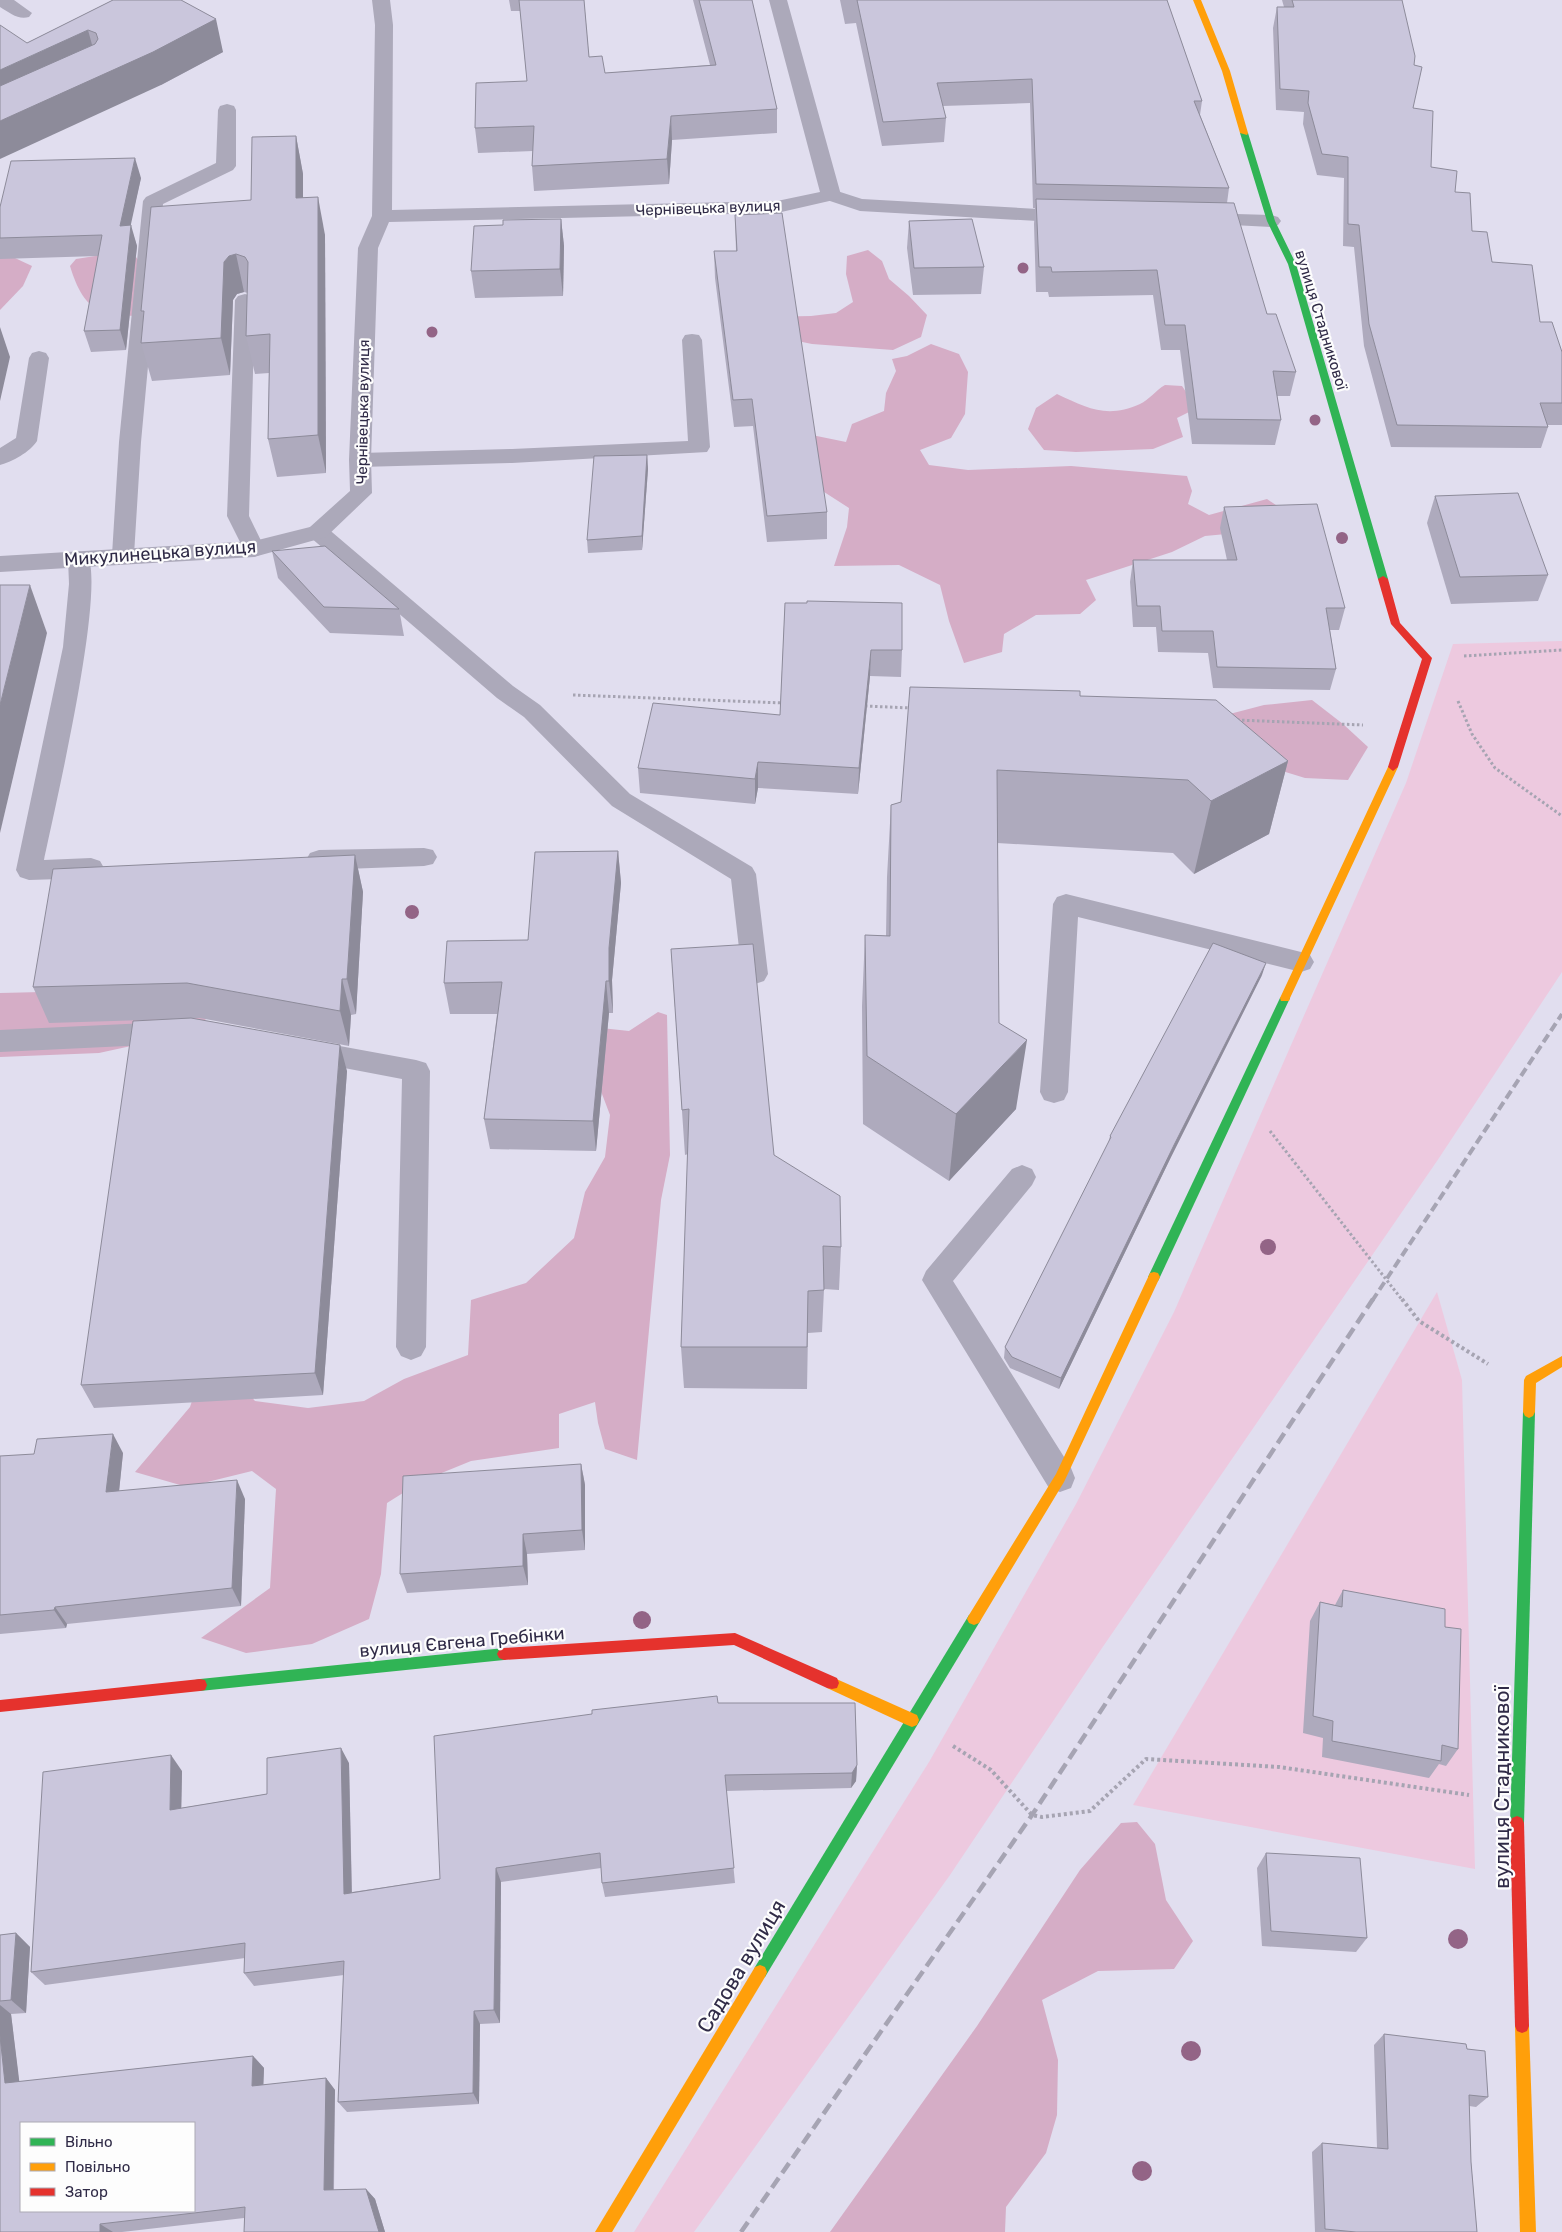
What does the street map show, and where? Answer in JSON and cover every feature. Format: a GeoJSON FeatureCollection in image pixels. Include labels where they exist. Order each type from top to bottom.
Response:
{"type":"FeatureCollection","features":[{"type":"Feature","properties":{"kind":"street"},"geometry":{"type":"LineString","coordinates":[[1,0],[23,13]]}},
{"type":"Feature","properties":{"kind":"street","name":"Чернівецька вулиця"},"geometry":{"type":"LineString","coordinates":[[318,532],[361,493],[360,460],[368,248],[382,216],[384,25],[381,0]]}},
{"type":"Feature","properties":{"kind":"street"},"geometry":{"type":"LineString","coordinates":[[778,0],[831,195],[860,205],[1095,218]]}},
{"type":"Feature","properties":{"kind":"street","name":"вулиця Стадникової"},"geometry":{"type":"LineString","coordinates":[[1197,0],[1226,71],[1271,221],[1292,264],[1396,624],[1426,658]]}},
{"type":"Feature","properties":{"kind":"street"},"geometry":{"type":"LineString","coordinates":[[123,555],[130,442],[153,201],[226,166],[228,110]]}},
{"type":"Feature","properties":{"kind":"street","name":"Чернівецька вулиця"},"geometry":{"type":"LineString","coordinates":[[382,216],[777,207],[831,195]]}},
{"type":"Feature","properties":{"kind":"street"},"geometry":{"type":"LineString","coordinates":[[1183,219],[1271,221]]}},
{"type":"Feature","properties":{"kind":"street"},"geometry":{"type":"LineString","coordinates":[[245,300],[238,516],[254,549]]}},
{"type":"Feature","properties":{"kind":"street"},"geometry":{"type":"LineString","coordinates":[[360,460],[699,447],[692,340]]}},
{"type":"Feature","properties":{"kind":"street"},"geometry":{"type":"LineString","coordinates":[[0,458],[26,441],[39,358]]}},
{"type":"Feature","properties":{"kind":"street"},"geometry":{"type":"LineString","coordinates":[[318,532],[505,692],[532,711],[621,800],[743,874],[754,974]]}},
{"type":"Feature","properties":{"kind":"street","name":"Микулинецька вулиця"},"geometry":{"type":"LineString","coordinates":[[0,564],[123,555],[254,549],[318,532]]}},
{"type":"Feature","properties":{"kind":"street"},"geometry":{"type":"LineString","coordinates":[[79,558],[80,584],[74,647],[29,870],[118,867]]}},
{"type":"Feature","properties":{"kind":"street","name":"Садова вулиця"},"geometry":{"type":"LineString","coordinates":[[603,2232],[1060,1478],[1392,769],[1426,658]]}},
{"type":"Feature","properties":{"kind":"street"},"geometry":{"type":"LineString","coordinates":[[296,861],[424,857]]}},
{"type":"Feature","properties":{"kind":"street"},"geometry":{"type":"LineString","coordinates":[[1054,1092],[1066,904],[1301,962]]}},
{"type":"Feature","properties":{"kind":"street"},"geometry":{"type":"LineString","coordinates":[[0,1041],[190,1032]]}},
{"type":"Feature","properties":{"kind":"street"},"geometry":{"type":"LineString","coordinates":[[287,1048],[416,1071],[411,1347]]}},
{"type":"Feature","properties":{"kind":"street"},"geometry":{"type":"LineString","coordinates":[[1022,1177],[936,1280],[1060,1478]]}},
{"type":"Feature","properties":{"kind":"street"},"geometry":{"type":"LineString","coordinates":[[1530,1390],[1530,1380],[1562,1361]]}},
{"type":"Feature","properties":{"kind":"street","name":"вулиця Стадникової"},"geometry":{"type":"LineString","coordinates":[[1528,2232],[1516,1804],[1530,1390]]}},
{"type":"Feature","properties":{"kind":"street","name":"вулиця Євгена Гребінки"},"geometry":{"type":"LineString","coordinates":[[0,1706],[465,1657],[735,1639],[912,1720]]}},
{"type":"Feature","properties":{"kind":"path"},"geometry":{"type":"LineString","coordinates":[[1426,658],[1562,650]]}},
{"type":"Feature","properties":{"kind":"path"},"geometry":{"type":"LineString","coordinates":[[1426,658],[1451,684],[1472,734],[1495,768],[1562,816]]}},
{"type":"Feature","properties":{"kind":"path"},"geometry":{"type":"LineString","coordinates":[[505,692],[785,703]]}},
{"type":"Feature","properties":{"kind":"path"},"geometry":{"type":"LineString","coordinates":[[865,706],[914,708]]}},
{"type":"Feature","properties":{"kind":"path"},"geometry":{"type":"LineString","coordinates":[[1234,720],[1404,727]]}},
{"type":"Feature","properties":{"kind":"path"},"geometry":{"type":"LineString","coordinates":[[1240,1093],[1419,1321],[1530,1390]]}},
{"type":"Feature","properties":{"kind":"path"},"geometry":{"type":"LineString","coordinates":[[912,1720],[991,1770],[1032,1815],[1042,1817],[1090,1811],[1146,1759],[1279,1767],[1451,1791],[1516,1804]]}},
{"type":"Feature","properties":{"kind":"shaded area"},"geometry":{"type":"Polygon","coordinates":[[[868,250],[882,261],[889,279],[927,315],[921,337],[893,350],[812,344],[783,338],[759,317],[811,316],[836,313],[853,302],[846,274],[847,256],[868,250]]]}},
{"type":"Feature","properties":{"kind":"shaded area"},"geometry":{"type":"Polygon","coordinates":[[[0,251],[32,266],[23,286],[0,310],[0,251]]]}},
{"type":"Feature","properties":{"kind":"shaded area"},"geometry":{"type":"Polygon","coordinates":[[[108,254],[135,256],[158,283],[149,316],[107,313],[89,303],[82,294],[70,266],[76,259],[108,254]]]}},
{"type":"Feature","properties":{"kind":"shaded area"},"geometry":{"type":"Polygon","coordinates":[[[931,344],[959,354],[968,372],[965,414],[951,438],[920,450],[929,465],[968,470],[1071,466],[1187,476],[1192,491],[1188,504],[1209,515],[1267,499],[1292,516],[1258,531],[1205,536],[1172,552],[1086,580],[1096,600],[1080,614],[1036,615],[1004,634],[1002,652],[964,663],[949,621],[940,585],[899,565],[834,566],[847,527],[849,508],[821,490],[802,433],[846,442],[852,424],[884,411],[886,393],[896,371],[892,359],[907,356],[931,344]]]}},
{"type":"Feature","properties":{"kind":"shaded area"},"geometry":{"type":"Polygon","coordinates":[[[1165,385],[1182,386],[1197,408],[1177,418],[1183,437],[1153,449],[1076,452],[1044,450],[1028,429],[1036,408],[1057,394],[1097,410],[1117,411],[1140,404],[1165,385]]]}},
{"type":"Feature","properties":{"kind":"shaded area"},"geometry":{"type":"Polygon","coordinates":[[[1562,641],[1562,972],[1437,1161],[1102,1648],[950,1875],[694,2232],[634,2232],[929,1762],[1076,1504],[1174,1312],[1406,783],[1453,644],[1562,641]]]}},
{"type":"Feature","properties":{"kind":"shaded area"},"geometry":{"type":"Polygon","coordinates":[[[1312,700],[1343,724],[1368,747],[1348,780],[1305,778],[1269,767],[1222,716],[1264,705],[1312,700]]]}},
{"type":"Feature","properties":{"kind":"shaded area"},"geometry":{"type":"Polygon","coordinates":[[[126,990],[212,1006],[200,1031],[99,1053],[0,1057],[0,993],[126,990]]]}},
{"type":"Feature","properties":{"kind":"shaded area"},"geometry":{"type":"Polygon","coordinates":[[[658,1012],[667,1015],[670,1155],[661,1200],[637,1460],[605,1449],[595,1402],[559,1414],[559,1448],[471,1461],[422,1481],[387,1503],[381,1574],[369,1619],[312,1644],[246,1653],[201,1638],[270,1588],[276,1489],[252,1471],[187,1487],[135,1472],[190,1407],[209,1350],[255,1401],[308,1408],[364,1401],[404,1379],[468,1355],[471,1300],[526,1283],[574,1238],[585,1192],[605,1157],[610,1115],[591,1065],[564,1024],[629,1031],[658,1012]]]}},
{"type":"Feature","properties":{"kind":"shaded area"},"geometry":{"type":"Polygon","coordinates":[[[1437,1292],[1462,1380],[1475,1869],[1133,1805],[1437,1292]]]}},
{"type":"Feature","properties":{"kind":"shaded area"},"geometry":{"type":"Polygon","coordinates":[[[1137,1822],[1155,1844],[1166,1900],[1193,1941],[1174,1969],[1098,1971],[1042,2000],[1058,2060],[1057,2115],[1046,2153],[1006,2207],[1005,2232],[830,2232],[977,2026],[1080,1870],[1121,1823],[1137,1822]]]}},
{"type":"Feature","properties":{"kind":"building"},"geometry":{"type":"Polygon","coordinates":[[[113,0],[181,0],[216,19],[153,52],[0,121],[0,86],[95,44],[98,39],[96,33],[88,30],[0,70],[0,25],[27,43],[113,0]]]}},
{"type":"Feature","properties":{"kind":"building"},"geometry":{"type":"Polygon","coordinates":[[[519,0],[584,0],[589,57],[602,56],[605,73],[716,65],[699,0],[752,0],[777,109],[671,116],[667,159],[532,166],[534,126],[475,128],[476,83],[527,81],[519,0]]]}},
{"type":"Feature","properties":{"kind":"building"},"geometry":{"type":"Polygon","coordinates":[[[857,0],[1167,0],[1202,101],[1194,101],[1229,188],[1036,184],[1032,79],[937,83],[946,118],[883,122],[857,0]]]}},
{"type":"Feature","properties":{"kind":"building"},"geometry":{"type":"Polygon","coordinates":[[[1292,0],[1402,0],[1415,56],[1414,65],[1422,67],[1413,108],[1433,111],[1431,167],[1457,171],[1455,192],[1470,193],[1472,231],[1487,232],[1492,262],[1532,265],[1540,322],[1552,322],[1562,352],[1562,403],[1540,403],[1548,427],[1397,425],[1369,324],[1359,225],[1348,224],[1348,157],[1322,154],[1308,103],[1309,91],[1280,89],[1277,7],[1294,7],[1292,0]]]}},
{"type":"Feature","properties":{"kind":"building"},"geometry":{"type":"Polygon","coordinates":[[[296,136],[296,198],[318,197],[318,435],[268,439],[270,334],[246,336],[248,262],[245,257],[236,254],[229,256],[224,262],[221,338],[141,343],[144,311],[141,311],[151,207],[251,200],[252,137],[296,136]]]}},
{"type":"Feature","properties":{"kind":"building"},"geometry":{"type":"Polygon","coordinates":[[[135,158],[120,226],[131,225],[120,330],[84,331],[102,235],[0,238],[0,207],[11,161],[135,158]]]}},
{"type":"Feature","properties":{"kind":"building"},"geometry":{"type":"Polygon","coordinates":[[[1036,199],[1234,203],[1267,314],[1276,314],[1296,372],[1273,371],[1281,420],[1197,419],[1185,325],[1165,325],[1157,270],[1052,272],[1051,267],[1039,267],[1036,199]]]}},
{"type":"Feature","properties":{"kind":"building"},"geometry":{"type":"Polygon","coordinates":[[[782,213],[827,512],[767,516],[752,399],[733,400],[714,251],[737,251],[735,215],[782,213]]]}},
{"type":"Feature","properties":{"kind":"building"},"geometry":{"type":"Polygon","coordinates":[[[561,219],[560,269],[471,271],[474,226],[503,225],[503,220],[561,219]]]}},
{"type":"Feature","properties":{"kind":"building"},"geometry":{"type":"Polygon","coordinates":[[[972,219],[984,267],[914,268],[909,221],[972,219]]]}},
{"type":"Feature","properties":{"kind":"building"},"geometry":{"type":"Polygon","coordinates":[[[647,455],[642,536],[587,540],[594,456],[647,455]]]}},
{"type":"Feature","properties":{"kind":"building"},"geometry":{"type":"Polygon","coordinates":[[[1518,493],[1548,575],[1460,577],[1435,496],[1518,493]]]}},
{"type":"Feature","properties":{"kind":"building"},"geometry":{"type":"Polygon","coordinates":[[[1317,504],[1345,608],[1326,608],[1336,669],[1217,667],[1213,631],[1162,631],[1160,606],[1137,606],[1133,560],[1237,560],[1224,507],[1317,504]]]}},
{"type":"Feature","properties":{"kind":"building"},"geometry":{"type":"Polygon","coordinates":[[[325,546],[399,609],[324,607],[272,551],[325,546]]]}},
{"type":"Feature","properties":{"kind":"building"},"geometry":{"type":"Polygon","coordinates":[[[0,585],[30,585],[0,705],[0,585]]]}},
{"type":"Feature","properties":{"kind":"building"},"geometry":{"type":"Polygon","coordinates":[[[807,601],[902,603],[902,650],[871,650],[859,768],[758,762],[755,779],[638,768],[653,703],[780,715],[785,603],[807,603],[807,601]]]}},
{"type":"Feature","properties":{"kind":"building"},"geometry":{"type":"Polygon","coordinates":[[[910,687],[1080,691],[1080,696],[1216,700],[1288,761],[1211,801],[1188,780],[997,770],[999,1023],[1027,1040],[956,1114],[867,1056],[865,935],[890,936],[891,805],[901,802],[910,687]]]}},
{"type":"Feature","properties":{"kind":"building"},"geometry":{"type":"Polygon","coordinates":[[[618,851],[609,948],[609,981],[606,981],[593,1121],[484,1119],[502,982],[444,983],[447,941],[528,940],[535,852],[618,851]]]}},
{"type":"Feature","properties":{"kind":"building"},"geometry":{"type":"Polygon","coordinates":[[[355,855],[347,979],[342,979],[340,1011],[187,983],[33,987],[53,869],[355,855]]]}},
{"type":"Feature","properties":{"kind":"building"},"geometry":{"type":"Polygon","coordinates":[[[1213,943],[1266,963],[1174,1145],[1061,1378],[1012,1357],[1005,1347],[1110,1136],[1213,943]]]}},
{"type":"Feature","properties":{"kind":"building"},"geometry":{"type":"Polygon","coordinates":[[[753,944],[774,1155],[840,1196],[841,1247],[823,1246],[824,1290],[808,1291],[807,1347],[681,1347],[689,1109],[682,1110],[671,949],[753,944]]]}},
{"type":"Feature","properties":{"kind":"building"},"geometry":{"type":"Polygon","coordinates":[[[191,1018],[340,1045],[315,1373],[81,1385],[133,1021],[191,1018]]]}},
{"type":"Feature","properties":{"kind":"building"},"geometry":{"type":"Polygon","coordinates":[[[113,1434],[106,1492],[237,1480],[232,1588],[55,1607],[54,1610],[0,1615],[0,1456],[34,1454],[37,1439],[113,1434]]]}},
{"type":"Feature","properties":{"kind":"building"},"geometry":{"type":"Polygon","coordinates":[[[581,1464],[582,1530],[523,1534],[523,1566],[400,1574],[403,1476],[581,1464]]]}},
{"type":"Feature","properties":{"kind":"building"},"geometry":{"type":"Polygon","coordinates":[[[1343,1590],[1445,1609],[1445,1627],[1461,1629],[1458,1749],[1442,1745],[1441,1761],[1332,1741],[1333,1721],[1313,1716],[1320,1602],[1342,1607],[1343,1590]]]}},
{"type":"Feature","properties":{"kind":"building"},"geometry":{"type":"Polygon","coordinates":[[[717,1696],[718,1703],[855,1703],[857,1765],[852,1773],[725,1775],[734,1868],[602,1883],[600,1853],[496,1868],[494,2010],[474,2011],[473,2093],[338,2102],[344,1961],[244,1973],[245,1943],[31,1972],[43,1772],[171,1755],[170,1810],[267,1794],[267,1758],[341,1748],[344,1894],[440,1879],[434,1736],[592,1714],[592,1710],[717,1696]]]}},
{"type":"Feature","properties":{"kind":"building"},"geometry":{"type":"Polygon","coordinates":[[[1266,1853],[1360,1858],[1367,1938],[1271,1931],[1266,1853]]]}},
{"type":"Feature","properties":{"kind":"building"},"geometry":{"type":"Polygon","coordinates":[[[16,1933],[11,2000],[0,2001],[0,1935],[16,1933]]]}},
{"type":"Feature","properties":{"kind":"building"},"geometry":{"type":"Polygon","coordinates":[[[1384,2034],[1466,2044],[1467,2049],[1485,2051],[1488,2097],[1469,2095],[1471,2162],[1477,2232],[1356,2232],[1325,2229],[1322,2143],[1388,2149],[1384,2034]]]}},
{"type":"Feature","properties":{"kind":"building"},"geometry":{"type":"Polygon","coordinates":[[[0,2036],[5,2083],[253,2056],[252,2086],[326,2078],[324,2190],[366,2189],[379,2232],[244,2232],[245,2207],[100,2224],[100,2232],[0,2232],[0,2036]]]}},
{"type":"Feature","properties":{"kind":"railway"},"geometry":{"type":"LineString","coordinates":[[1372,1301],[1562,1014]]}},
{"type":"Feature","properties":{"kind":"railway"},"geometry":{"type":"LineString","coordinates":[[741,2232],[1032,1815],[1373,1299]]}},
{"type":"Feature","properties":{"kind":"traffic: fast"},"geometry":{"type":"LineString","coordinates":[[1244,133],[1271,221],[1292,264],[1383,579]]}},
{"type":"Feature","properties":{"kind":"traffic: fast"},"geometry":{"type":"LineString","coordinates":[[1154,1277],[1285,998]]}},
{"type":"Feature","properties":{"kind":"traffic: fast"},"geometry":{"type":"LineString","coordinates":[[1517,1823],[1529,1412]]}},
{"type":"Feature","properties":{"kind":"traffic: fast"},"geometry":{"type":"LineString","coordinates":[[760,1972],[974,1619]]}},
{"type":"Feature","properties":{"kind":"traffic: fast"},"geometry":{"type":"LineString","coordinates":[[200,1685],[504,1654]]}},
{"type":"Feature","properties":{"kind":"traffic: slow"},"geometry":{"type":"LineString","coordinates":[[1197,0],[1226,71],[1244,133]]}},
{"type":"Feature","properties":{"kind":"traffic: slow"},"geometry":{"type":"LineString","coordinates":[[1285,998],[1393,767]]}},
{"type":"Feature","properties":{"kind":"traffic: slow"},"geometry":{"type":"LineString","coordinates":[[974,1619],[1060,1478],[1154,1277]]}},
{"type":"Feature","properties":{"kind":"traffic: slow"},"geometry":{"type":"LineString","coordinates":[[1529,1412],[1530,1380],[1562,1361]]}},
{"type":"Feature","properties":{"kind":"traffic: slow"},"geometry":{"type":"LineString","coordinates":[[832,1683],[912,1720]]}},
{"type":"Feature","properties":{"kind":"traffic: slow"},"geometry":{"type":"LineString","coordinates":[[603,2232],[760,1972]]}},
{"type":"Feature","properties":{"kind":"traffic: slow"},"geometry":{"type":"LineString","coordinates":[[1522,2026],[1528,2232]]}},
{"type":"Feature","properties":{"kind":"traffic: jam"},"geometry":{"type":"LineString","coordinates":[[1383,579],[1396,624],[1427,658],[1393,767]]}},
{"type":"Feature","properties":{"kind":"traffic: jam"},"geometry":{"type":"LineString","coordinates":[[504,1654],[735,1639],[832,1683]]}},
{"type":"Feature","properties":{"kind":"traffic: jam"},"geometry":{"type":"LineString","coordinates":[[0,1706],[200,1685]]}},
{"type":"Feature","properties":{"kind":"traffic: jam"},"geometry":{"type":"LineString","coordinates":[[1517,1823],[1522,2026]]}}]}
